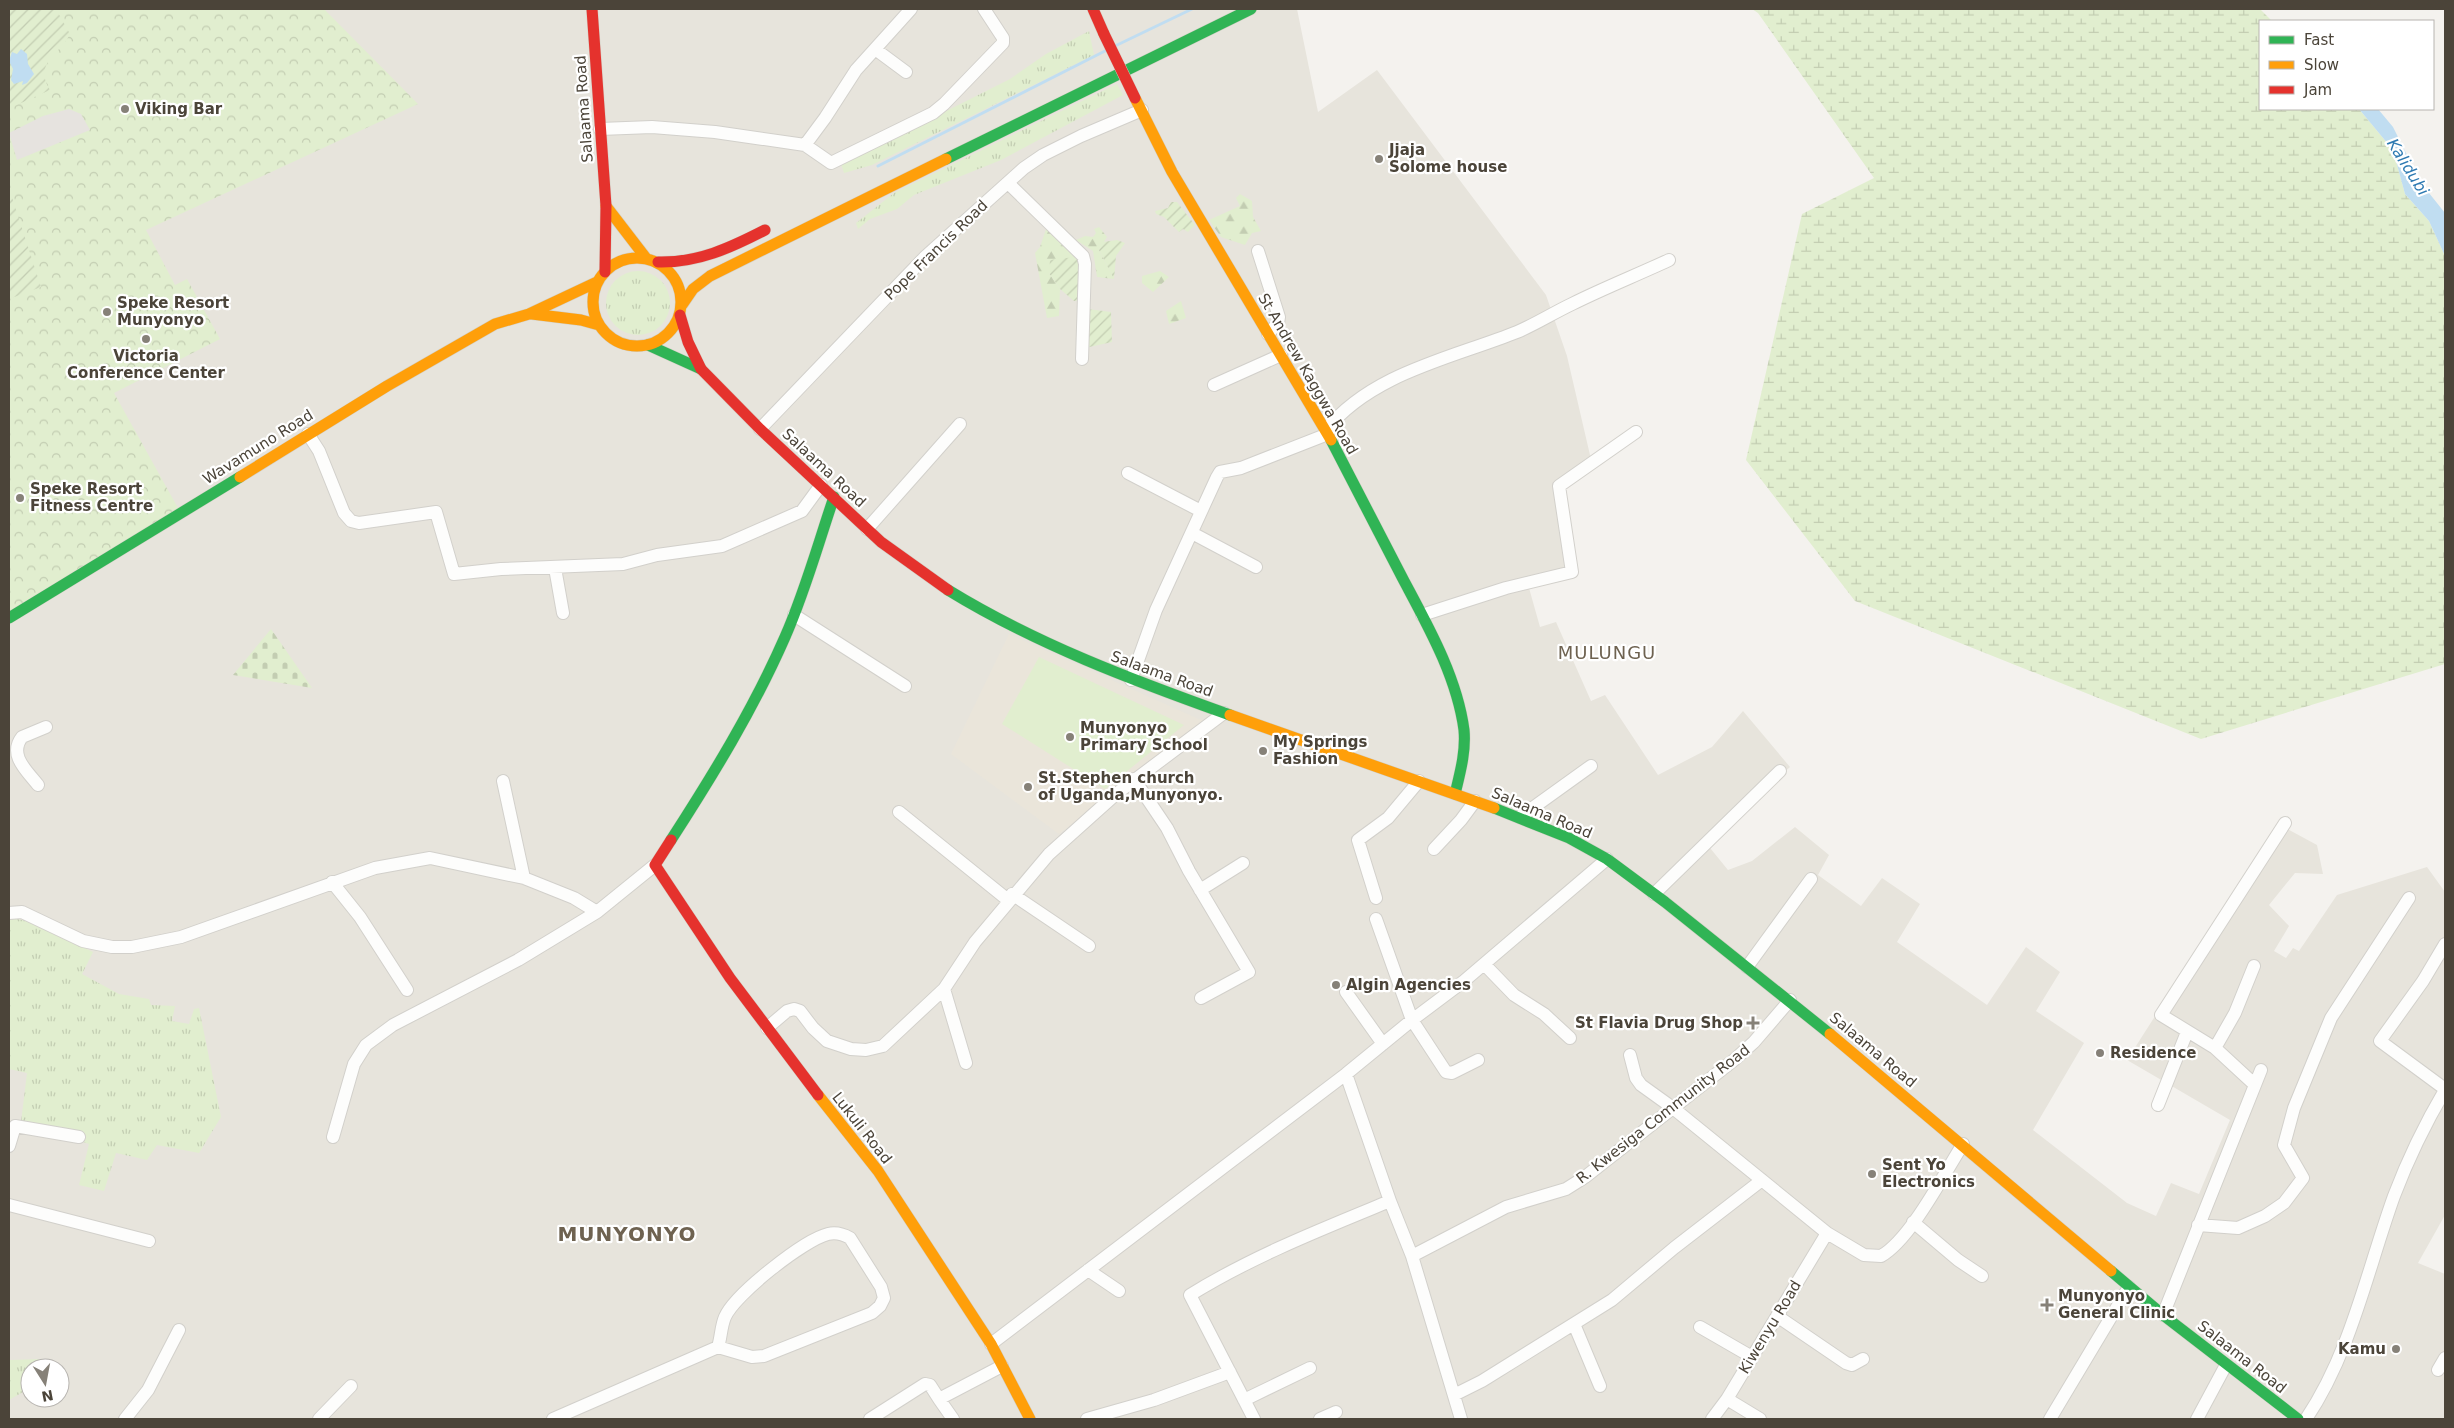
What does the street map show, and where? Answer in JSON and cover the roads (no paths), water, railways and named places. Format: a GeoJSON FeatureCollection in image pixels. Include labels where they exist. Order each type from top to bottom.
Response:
{"type":"FeatureCollection","features":[{"type":"Feature","properties":{"kind":"main road","name":"Salaama Road"},"geometry":{"type":"LineString","coordinates":[[592,9],[606,206],[604,272]]}},
{"type":"Feature","properties":{"kind":"main road","name":"St Andrew Kaggwa Road"},"geometry":{"type":"LineString","coordinates":[[1093,9],[1172,172],[1327,432],[1422,614],[1454,686],[1463,717],[1464,753],[1455,794]]}},
{"type":"Feature","properties":{"kind":"main road"},"geometry":{"type":"LineString","coordinates":[[775,226],[702,260],[678,264],[658,262],[646,258],[624,259],[604,272],[597,282],[593,304],[599,325],[608,336],[620,343],[634,346],[648,345],[656,342],[671,331],[694,289],[710,276],[1250,9]]}},
{"type":"Feature","properties":{"kind":"main road"},"geometry":{"type":"LineString","coordinates":[[1102,65],[1128,52]]}},
{"type":"Feature","properties":{"kind":"main road"},"geometry":{"type":"LineString","coordinates":[[606,206],[646,258]]}},
{"type":"Feature","properties":{"kind":"main road"},"geometry":{"type":"LineString","coordinates":[[658,262],[669,270],[676,280],[681,292],[681,310]]}},
{"type":"Feature","properties":{"kind":"main road","name":"Wavamuno Road"},"geometry":{"type":"LineString","coordinates":[[9,618],[308,434],[495,324],[529,314],[597,282]]}},
{"type":"Feature","properties":{"kind":"main road","name":"Salaama Road"},"geometry":{"type":"LineString","coordinates":[[681,310],[688,342],[701,370]]}},
{"type":"Feature","properties":{"kind":"main road","name":"Wavamuno Road"},"geometry":{"type":"LineString","coordinates":[[529,314],[560,317],[599,325]]}},
{"type":"Feature","properties":{"kind":"main road","name":"Salaama Road"},"geometry":{"type":"LineString","coordinates":[[648,345],[701,370],[760,429],[867,529],[929,578],[971,604],[1047,644],[1131,680],[1520,817],[1569,838],[1607,859],[1790,1000],[2163,1315],[2298,1419]]}},
{"type":"Feature","properties":{"kind":"main road"},"geometry":{"type":"LineString","coordinates":[[656,865],[714,774],[778,654],[794,615],[834,498]]}},
{"type":"Feature","properties":{"kind":"main road","name":"Lukuli Road"},"geometry":{"type":"LineString","coordinates":[[656,865],[730,978],[786,1056],[878,1171],[991,1344],[1030,1419]]}},
{"type":"Feature","properties":{"kind":"street"},"geometry":{"type":"LineString","coordinates":[[805,145],[826,118],[856,70],[911,9]]}},
{"type":"Feature","properties":{"kind":"street"},"geometry":{"type":"LineString","coordinates":[[600,129],[652,127],[715,132],[805,145],[831,163],[933,114],[1003,43],[1003,38],[984,9]]}},
{"type":"Feature","properties":{"kind":"street"},"geometry":{"type":"LineString","coordinates":[[875,49],[906,72]]}},
{"type":"Feature","properties":{"kind":"street","name":"Pope Francis Road"},"geometry":{"type":"LineString","coordinates":[[760,429],[925,257],[1008,183],[1043,155],[1142,110]]}},
{"type":"Feature","properties":{"kind":"street"},"geometry":{"type":"LineString","coordinates":[[1008,183],[1083,256],[1085,264],[1082,359]]}},
{"type":"Feature","properties":{"kind":"street"},"geometry":{"type":"LineString","coordinates":[[1258,251],[1279,317],[1278,323],[1268,334]]}},
{"type":"Feature","properties":{"kind":"street"},"geometry":{"type":"LineString","coordinates":[[1131,680],[1158,604],[1220,472],[1241,468],[1327,432],[1338,415],[1353,403],[1384,384],[1542,321],[1570,305],[1669,260]]}},
{"type":"Feature","properties":{"kind":"street"},"geometry":{"type":"LineString","coordinates":[[1214,386],[1281,355]]}},
{"type":"Feature","properties":{"kind":"street"},"geometry":{"type":"LineString","coordinates":[[867,529],[960,424]]}},
{"type":"Feature","properties":{"kind":"street"},"geometry":{"type":"LineString","coordinates":[[1422,614],[1506,588],[1572,572],[1559,486],[1636,432]]}},
{"type":"Feature","properties":{"kind":"street"},"geometry":{"type":"LineString","coordinates":[[308,434],[319,451],[344,513],[351,521],[359,523],[436,512],[454,574],[623,564],[657,555],[722,546],[802,511],[821,485]]}},
{"type":"Feature","properties":{"kind":"street"},"geometry":{"type":"LineString","coordinates":[[1128,473],[1201,511]]}},
{"type":"Feature","properties":{"kind":"street"},"geometry":{"type":"LineString","coordinates":[[1192,533],[1256,567]]}},
{"type":"Feature","properties":{"kind":"street"},"geometry":{"type":"LineString","coordinates":[[555,568],[563,613]]}},
{"type":"Feature","properties":{"kind":"street"},"geometry":{"type":"LineString","coordinates":[[794,615],[905,686]]}},
{"type":"Feature","properties":{"kind":"street"},"geometry":{"type":"LineString","coordinates":[[767,1028],[787,1011],[794,1009],[800,1011],[813,1028],[828,1041],[851,1049],[866,1050],[883,1046],[944,989],[975,942],[1010,897],[1049,854],[1134,779],[1224,713]]}},
{"type":"Feature","properties":{"kind":"street"},"geometry":{"type":"LineString","coordinates":[[38,785],[18,758],[16,750],[22,737],[46,728]]}},
{"type":"Feature","properties":{"kind":"street"},"geometry":{"type":"LineString","coordinates":[[1520,817],[1591,766]]}},
{"type":"Feature","properties":{"kind":"street"},"geometry":{"type":"LineString","coordinates":[[1654,894],[1780,771]]}},
{"type":"Feature","properties":{"kind":"street"},"geometry":{"type":"LineString","coordinates":[[1134,779],[1167,828],[1200,890],[1249,972],[1200,998]]}},
{"type":"Feature","properties":{"kind":"street"},"geometry":{"type":"LineString","coordinates":[[503,781],[524,878]]}},
{"type":"Feature","properties":{"kind":"street"},"geometry":{"type":"LineString","coordinates":[[1376,898],[1358,840],[1388,818],[1419,781]]}},
{"type":"Feature","properties":{"kind":"street"},"geometry":{"type":"LineString","coordinates":[[1434,849],[1461,820],[1474,800]]}},
{"type":"Feature","properties":{"kind":"street"},"geometry":{"type":"LineString","coordinates":[[899,812],[1010,897],[1089,946]]}},
{"type":"Feature","properties":{"kind":"street"},"geometry":{"type":"LineString","coordinates":[[2254,1084],[2216,1048],[2161,1015],[2285,822]]}},
{"type":"Feature","properties":{"kind":"street"},"geometry":{"type":"LineString","coordinates":[[9,913],[22,912],[83,941],[112,947],[132,946],[181,937],[375,868],[430,858],[524,878],[574,898],[597,912]]}},
{"type":"Feature","properties":{"kind":"street"},"geometry":{"type":"LineString","coordinates":[[991,1344],[1346,1074],[1484,964],[1607,859]]}},
{"type":"Feature","properties":{"kind":"street"},"geometry":{"type":"LineString","coordinates":[[1200,890],[1242,863]]}},
{"type":"Feature","properties":{"kind":"street"},"geometry":{"type":"LineString","coordinates":[[334,1137],[342,1101],[354,1064],[366,1045],[393,1025],[414,1016],[518,960],[597,912],[656,865]]}},
{"type":"Feature","properties":{"kind":"street"},"geometry":{"type":"LineString","coordinates":[[1747,967],[1811,879]]}},
{"type":"Feature","properties":{"kind":"street"},"geometry":{"type":"LineString","coordinates":[[332,882],[360,917],[407,990]]}},
{"type":"Feature","properties":{"kind":"street"},"geometry":{"type":"LineString","coordinates":[[2198,1225],[2238,1228],[2265,1216],[2284,1202],[2303,1178],[2284,1145],[2294,1108],[2331,1018],[2409,898]]}},
{"type":"Feature","properties":{"kind":"street"},"geometry":{"type":"LineString","coordinates":[[1376,919],[1412,1020],[1446,1072],[1452,1073],[1478,1060]]}},
{"type":"Feature","properties":{"kind":"street"},"geometry":{"type":"LineString","coordinates":[[2306,1419],[2323,1394],[2344,1344],[2407,1163],[2445,1089],[2380,1041],[2423,981],[2445,944]]}},
{"type":"Feature","properties":{"kind":"street"},"geometry":{"type":"LineString","coordinates":[[1484,964],[1514,995],[1544,1014],[1570,1038]]}},
{"type":"Feature","properties":{"kind":"street"},"geometry":{"type":"LineString","coordinates":[[2216,1048],[2234,1013],[2254,966]]}},
{"type":"Feature","properties":{"kind":"street"},"geometry":{"type":"LineString","coordinates":[[944,989],[966,1064]]}},
{"type":"Feature","properties":{"kind":"street"},"geometry":{"type":"LineString","coordinates":[[1346,992],[1383,1044]]}},
{"type":"Feature","properties":{"kind":"street","name":"R. Kwesiga Community Road"},"geometry":{"type":"LineString","coordinates":[[1412,1256],[1506,1207],[1569,1187],[1674,1108],[1754,1042],[1790,1000]]}},
{"type":"Feature","properties":{"kind":"street"},"geometry":{"type":"LineString","coordinates":[[2158,1105],[2187,1032]]}},
{"type":"Feature","properties":{"kind":"street"},"geometry":{"type":"LineString","coordinates":[[1630,1055],[1636,1078],[1641,1085],[1674,1108],[1827,1233],[1864,1255],[1880,1256],[1896,1244],[1913,1222],[1962,1144]]}},
{"type":"Feature","properties":{"kind":"street"},"geometry":{"type":"LineString","coordinates":[[2163,1315],[2261,1070]]}},
{"type":"Feature","properties":{"kind":"street"},"geometry":{"type":"LineString","coordinates":[[1346,1074],[1390,1201],[1412,1256],[1461,1419]]}},
{"type":"Feature","properties":{"kind":"street"},"geometry":{"type":"LineString","coordinates":[[9,1146],[15,1126],[80,1137]]}},
{"type":"Feature","properties":{"kind":"street"},"geometry":{"type":"LineString","coordinates":[[1454,1395],[1574,1324],[1627,1289],[1674,1248],[1762,1180]]}},
{"type":"Feature","properties":{"kind":"street"},"geometry":{"type":"LineString","coordinates":[[1254,1419],[1190,1295],[1220,1276],[1270,1252],[1390,1201]]}},
{"type":"Feature","properties":{"kind":"street"},"geometry":{"type":"LineString","coordinates":[[9,1205],[149,1241]]}},
{"type":"Feature","properties":{"kind":"street"},"geometry":{"type":"LineString","coordinates":[[1913,1222],[1958,1260],[1982,1276]]}},
{"type":"Feature","properties":{"kind":"street","name":"Kiwenyu Road"},"geometry":{"type":"LineString","coordinates":[[1712,1419],[1727,1399],[1827,1233]]}},
{"type":"Feature","properties":{"kind":"street"},"geometry":{"type":"LineString","coordinates":[[553,1419],[718,1347],[752,1357],[776,1354],[872,1313],[880,1306],[884,1298],[881,1286],[850,1238],[843,1234],[830,1234],[813,1240],[775,1267],[740,1298],[725,1317],[718,1347]]}},
{"type":"Feature","properties":{"kind":"street"},"geometry":{"type":"LineString","coordinates":[[1088,1270],[1119,1291]]}},
{"type":"Feature","properties":{"kind":"street"},"geometry":{"type":"LineString","coordinates":[[2050,1419],[2130,1287]]}},
{"type":"Feature","properties":{"kind":"street"},"geometry":{"type":"LineString","coordinates":[[1777,1316],[1846,1363],[1852,1365],[1863,1359]]}},
{"type":"Feature","properties":{"kind":"street"},"geometry":{"type":"LineString","coordinates":[[1574,1324],[1600,1386]]}},
{"type":"Feature","properties":{"kind":"street"},"geometry":{"type":"LineString","coordinates":[[1700,1327],[1752,1357]]}},
{"type":"Feature","properties":{"kind":"street"},"geometry":{"type":"LineString","coordinates":[[125,1419],[148,1390],[179,1330]]}},
{"type":"Feature","properties":{"kind":"street"},"geometry":{"type":"LineString","coordinates":[[2438,1370],[2445,1358]]}},
{"type":"Feature","properties":{"kind":"street"},"geometry":{"type":"LineString","coordinates":[[2196,1419],[2226,1365]]}},
{"type":"Feature","properties":{"kind":"street"},"geometry":{"type":"LineString","coordinates":[[940,1399],[1002,1366]]}},
{"type":"Feature","properties":{"kind":"street"},"geometry":{"type":"LineString","coordinates":[[1244,1400],[1310,1368]]}},
{"type":"Feature","properties":{"kind":"street"},"geometry":{"type":"LineString","coordinates":[[1087,1419],[1154,1400],[1230,1372]]}},
{"type":"Feature","properties":{"kind":"street"},"geometry":{"type":"LineString","coordinates":[[870,1419],[928,1383],[953,1419]]}},
{"type":"Feature","properties":{"kind":"street"},"geometry":{"type":"LineString","coordinates":[[318,1419],[351,1386]]}},
{"type":"Feature","properties":{"kind":"street"},"geometry":{"type":"LineString","coordinates":[[1727,1399],[1760,1419]]}},
{"type":"Feature","properties":{"kind":"street"},"geometry":{"type":"LineString","coordinates":[[1320,1419],[1336,1412]]}},
{"type":"Feature","properties":{"kind":"water"},"geometry":{"type":"Polygon","coordinates":[[[21,49],[27,54],[28,64],[34,74],[27,83],[22,85],[23,81],[14,84],[11,80],[13,69],[9,61],[12,52],[17,54],[21,49]]]}},
{"type":"Feature","properties":{"kind":"water","name":"Kalidubi"},"geometry":{"type":"Polygon","coordinates":[[[2360,110],[2379,110],[2393,127],[2421,183],[2445,213],[2445,256],[2429,221],[2405,194],[2393,150],[2360,110]]]}},
{"type":"Feature","properties":{"kind":"waterway"},"geometry":{"type":"LineString","coordinates":[[1115,46],[1192,9]]}},
{"type":"Feature","properties":{"kind":"waterway"},"geometry":{"type":"LineString","coordinates":[[878,166],[1105,51]]}},
{"type":"Feature","properties":{"kind":"place","name":"Viking Bar"},"geometry":{"type":"Point","coordinates":[125,109]}},
{"type":"Feature","properties":{"kind":"place","name":"Jjaja Solome house"},"geometry":{"type":"Point","coordinates":[1379,159]}},
{"type":"Feature","properties":{"kind":"place","name":"Speke Resort Munyonyo"},"geometry":{"type":"Point","coordinates":[107,312]}},
{"type":"Feature","properties":{"kind":"place","name":"Victoria Conference Center"},"geometry":{"type":"Point","coordinates":[146,339]}},
{"type":"Feature","properties":{"kind":"place","name":"Speke Resort Fitness Centre"},"geometry":{"type":"Point","coordinates":[20,498]}},
{"type":"Feature","properties":{"kind":"place","name":"Munyonyo Primary School"},"geometry":{"type":"Point","coordinates":[1070,737]}},
{"type":"Feature","properties":{"kind":"place","name":"My Springs Fashion"},"geometry":{"type":"Point","coordinates":[1263,751]}},
{"type":"Feature","properties":{"kind":"place","name":"St.Stephen church of Uganda,Munyonyo."},"geometry":{"type":"Point","coordinates":[1028,787]}},
{"type":"Feature","properties":{"kind":"place","name":"Algin Agencies"},"geometry":{"type":"Point","coordinates":[1336,985]}},
{"type":"Feature","properties":{"kind":"place","name":"St Flavia Drug Shop"},"geometry":{"type":"Point","coordinates":[1753,1023]}},
{"type":"Feature","properties":{"kind":"place","name":"Residence"},"geometry":{"type":"Point","coordinates":[2100,1053]}},
{"type":"Feature","properties":{"kind":"place","name":"Sent Yo Electronics"},"geometry":{"type":"Point","coordinates":[1872,1174]}},
{"type":"Feature","properties":{"kind":"place","name":"Munyonyo General Clinic"},"geometry":{"type":"Point","coordinates":[2047,1305]}},
{"type":"Feature","properties":{"kind":"place","name":"Kamu"},"geometry":{"type":"Point","coordinates":[2396,1349]}},
{"type":"Feature","properties":{"kind":"district","name":"MULUNGU"},"geometry":{"type":"Point","coordinates":[1607,652]}},
{"type":"Feature","properties":{"kind":"district","name":"MUNYONYO"},"geometry":{"type":"Point","coordinates":[627,1234]}}]}
